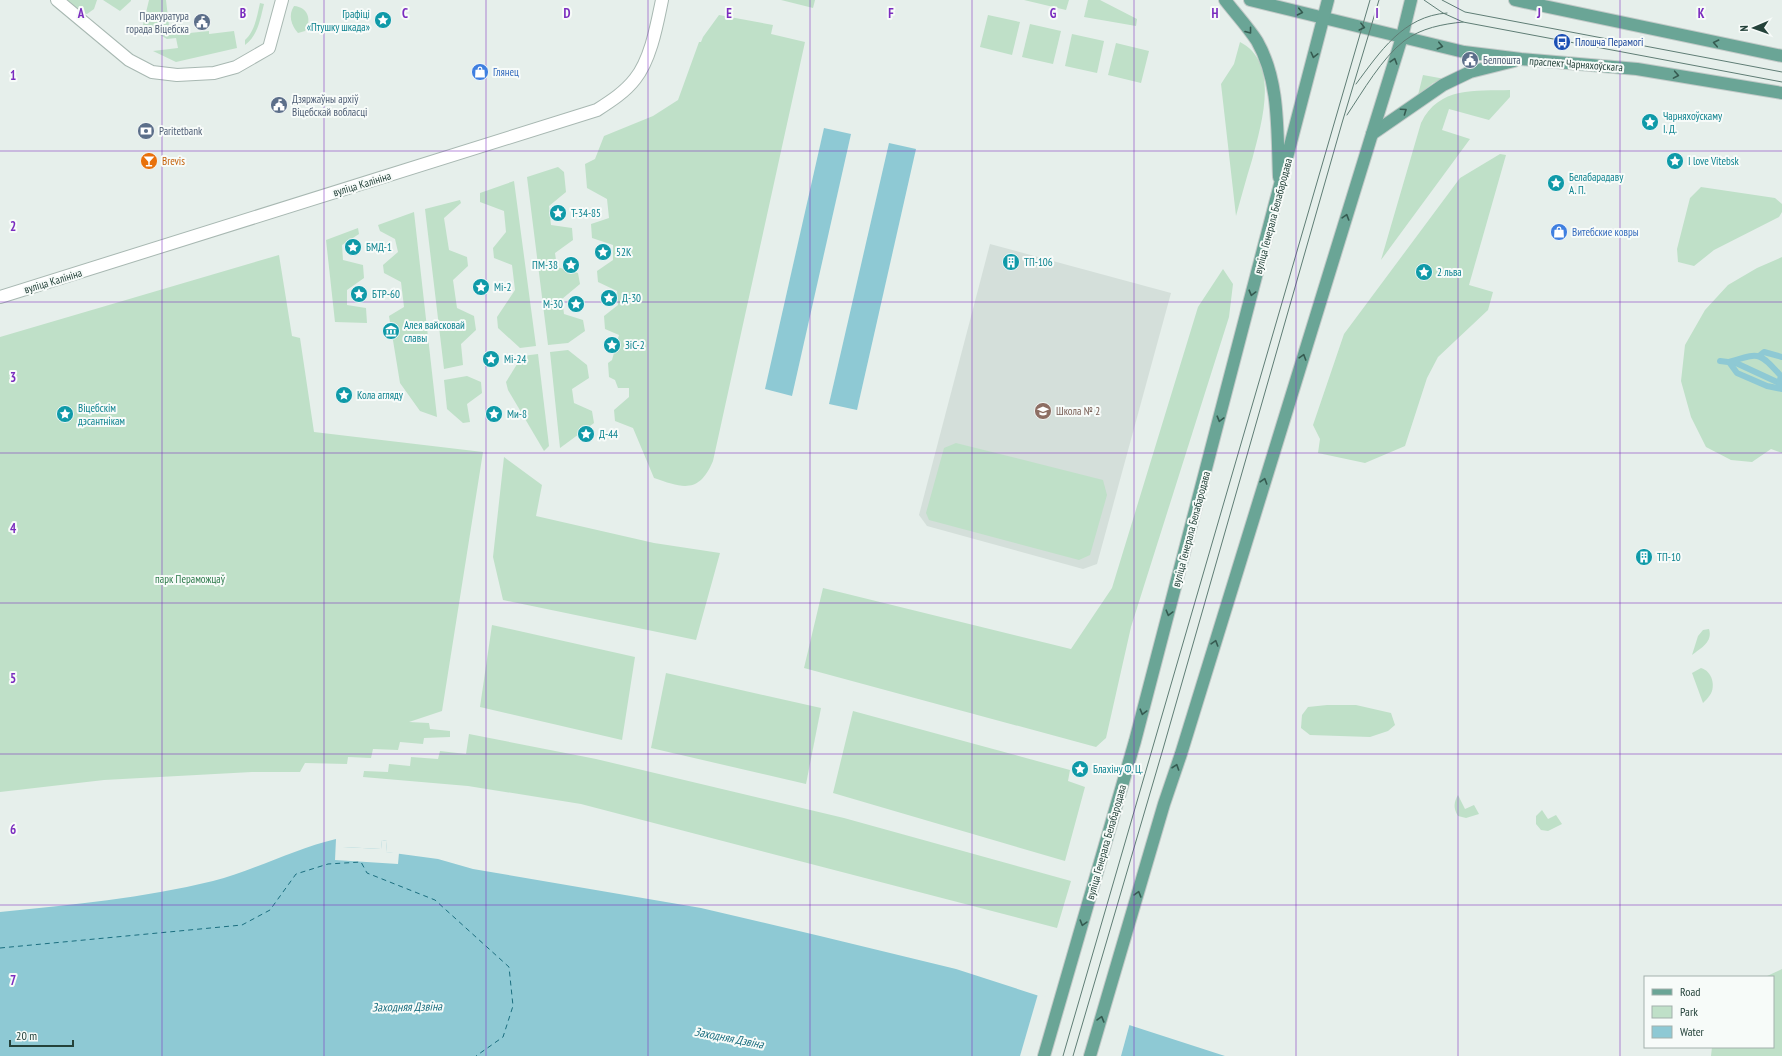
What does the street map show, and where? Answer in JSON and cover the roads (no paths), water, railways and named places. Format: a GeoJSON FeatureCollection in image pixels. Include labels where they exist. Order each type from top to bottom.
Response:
{"type":"FeatureCollection","features":[{"type":"Feature","properties":{"kind":"main road"},"geometry":{"type":"LineString","coordinates":[[1225,0],[1256,41],[1271,75],[1276,113],[1280,188]]}},
{"type":"Feature","properties":{"kind":"main road","name":"праспект Чарняхоўскага"},"geometry":{"type":"LineString","coordinates":[[1250,0],[1464,52],[1521,59],[1637,68],[1782,93]]}},
{"type":"Feature","properties":{"kind":"main road","name":"вуліца Генерала Белабародава"},"geometry":{"type":"LineString","coordinates":[[1044,1056],[1121,792],[1328,0]]}},
{"type":"Feature","properties":{"kind":"main road"},"geometry":{"type":"LineString","coordinates":[[1090,1056],[1164,804],[1181,754],[1402,37],[1411,0]]}},
{"type":"Feature","properties":{"kind":"main road"},"geometry":{"type":"LineString","coordinates":[[1515,0],[1782,56]]}},
{"type":"Feature","properties":{"kind":"main road"},"geometry":{"type":"LineString","coordinates":[[1372,134],[1443,85],[1470,72],[1521,59]]}},
{"type":"Feature","properties":{"kind":"street"},"geometry":{"type":"LineString","coordinates":[[57,0],[129,60],[152,72],[177,75],[214,73],[236,67],[269,48],[282,0]]}},
{"type":"Feature","properties":{"kind":"street","name":"вуліца Калініна"},"geometry":{"type":"LineString","coordinates":[[0,297],[597,110],[620,95],[636,78],[647,56],[662,0]]}},
{"type":"Feature","properties":{"kind":"water"},"geometry":{"type":"Polygon","coordinates":[[[824,128],[851,134],[792,396],[765,389],[824,128]]]}},
{"type":"Feature","properties":{"kind":"water"},"geometry":{"type":"Polygon","coordinates":[[[889,143],[916,149],[857,410],[829,404],[889,143]]]}},
{"type":"Feature","properties":{"kind":"water","name":"Заходняя Дзвіна"},"geometry":{"type":"Polygon","coordinates":[[[336,839],[343,839],[343,847],[381,849],[382,840],[387,841],[386,852],[438,859],[473,869],[701,908],[956,969],[1225,1056],[0,1056],[0,912],[107,900],[187,887],[229,876],[305,848],[336,839]]]}},
{"type":"Feature","properties":{"kind":"waterway"},"geometry":{"type":"LineString","coordinates":[[1759,356],[1764,352],[1782,357]]}},
{"type":"Feature","properties":{"kind":"waterway"},"geometry":{"type":"LineString","coordinates":[[1779,383],[1781,376],[1763,358],[1753,356],[1729,362],[1737,373],[1767,386],[1782,389]]}},
{"type":"Feature","properties":{"kind":"waterway"},"geometry":{"type":"LineString","coordinates":[[1720,361],[1736,363],[1777,382],[1781,386]]}},
{"type":"Feature","properties":{"kind":"tram line"},"geometry":{"type":"LineString","coordinates":[[1063,1056],[1370,0]]}},
{"type":"Feature","properties":{"kind":"tram line"},"geometry":{"type":"LineString","coordinates":[[1073,1056],[1163,749],[1342,123],[1379,0]]}},
{"type":"Feature","properties":{"kind":"tram line"},"geometry":{"type":"LineString","coordinates":[[1424,0],[1443,13],[1463,22],[1782,82]]}},
{"type":"Feature","properties":{"kind":"tram line"},"geometry":{"type":"LineString","coordinates":[[1442,0],[1465,12],[1782,72]]}},
{"type":"Feature","properties":{"kind":"tram line"},"geometry":{"type":"LineString","coordinates":[[1356,84],[1384,48],[1405,28],[1431,16],[1447,13]]}},
{"type":"Feature","properties":{"kind":"tram line"},"geometry":{"type":"LineString","coordinates":[[1347,115],[1388,56],[1404,41],[1432,27],[1463,22]]}},
{"type":"Feature","properties":{"kind":"place","name":"Графіці «Птушку шкада»"},"geometry":{"type":"Point","coordinates":[383,20]}},
{"type":"Feature","properties":{"kind":"place","name":"Пракуратура горада Віцебска"},"geometry":{"type":"Point","coordinates":[202,22]}},
{"type":"Feature","properties":{"kind":"place","name":"Плошча Перамогі"},"geometry":{"type":"Point","coordinates":[1562,42]}},
{"type":"Feature","properties":{"kind":"place","name":"Белпошта"},"geometry":{"type":"Point","coordinates":[1470,60]}},
{"type":"Feature","properties":{"kind":"place","name":"Глянец"},"geometry":{"type":"Point","coordinates":[480,72]}},
{"type":"Feature","properties":{"kind":"place","name":"Дзяржаўны архіў Віцебскай вобласці"},"geometry":{"type":"Point","coordinates":[279,105]}},
{"type":"Feature","properties":{"kind":"place","name":"Чарняхоўскаму І. Д."},"geometry":{"type":"Point","coordinates":[1650,122]}},
{"type":"Feature","properties":{"kind":"place","name":"Paritetbank"},"geometry":{"type":"Point","coordinates":[146,131]}},
{"type":"Feature","properties":{"kind":"place","name":"Brevis"},"geometry":{"type":"Point","coordinates":[149,161]}},
{"type":"Feature","properties":{"kind":"place","name":"I love Vitebsk"},"geometry":{"type":"Point","coordinates":[1675,161]}},
{"type":"Feature","properties":{"kind":"place","name":"Белабарадаву А. П."},"geometry":{"type":"Point","coordinates":[1556,183]}},
{"type":"Feature","properties":{"kind":"place","name":"Т-34-85"},"geometry":{"type":"Point","coordinates":[558,213]}},
{"type":"Feature","properties":{"kind":"place","name":"Витебские ковры"},"geometry":{"type":"Point","coordinates":[1559,232]}},
{"type":"Feature","properties":{"kind":"place","name":"БМД-1"},"geometry":{"type":"Point","coordinates":[353,247]}},
{"type":"Feature","properties":{"kind":"place","name":"52К"},"geometry":{"type":"Point","coordinates":[603,252]}},
{"type":"Feature","properties":{"kind":"place","name":"ТП-106"},"geometry":{"type":"Point","coordinates":[1011,262]}},
{"type":"Feature","properties":{"kind":"place","name":"ПМ-38"},"geometry":{"type":"Point","coordinates":[571,265]}},
{"type":"Feature","properties":{"kind":"place","name":"2 льва"},"geometry":{"type":"Point","coordinates":[1424,272]}},
{"type":"Feature","properties":{"kind":"place","name":"Мі-2"},"geometry":{"type":"Point","coordinates":[481,287]}},
{"type":"Feature","properties":{"kind":"place","name":"БТР-60"},"geometry":{"type":"Point","coordinates":[359,294]}},
{"type":"Feature","properties":{"kind":"place","name":"Д-30"},"geometry":{"type":"Point","coordinates":[609,298]}},
{"type":"Feature","properties":{"kind":"place","name":"М-30"},"geometry":{"type":"Point","coordinates":[576,304]}},
{"type":"Feature","properties":{"kind":"place","name":"Алея вайсковай славы"},"geometry":{"type":"Point","coordinates":[391,331]}},
{"type":"Feature","properties":{"kind":"place","name":"ЗіС-2"},"geometry":{"type":"Point","coordinates":[612,345]}},
{"type":"Feature","properties":{"kind":"place","name":"Мі-24"},"geometry":{"type":"Point","coordinates":[491,359]}},
{"type":"Feature","properties":{"kind":"place","name":"Кола агляду"},"geometry":{"type":"Point","coordinates":[344,395]}},
{"type":"Feature","properties":{"kind":"place","name":"Школа № 2"},"geometry":{"type":"Point","coordinates":[1043,411]}},
{"type":"Feature","properties":{"kind":"place","name":"Віцебскім дэсантнікам"},"geometry":{"type":"Point","coordinates":[65,414]}},
{"type":"Feature","properties":{"kind":"place","name":"Ми-8"},"geometry":{"type":"Point","coordinates":[494,414]}},
{"type":"Feature","properties":{"kind":"place","name":"Д-44"},"geometry":{"type":"Point","coordinates":[586,434]}},
{"type":"Feature","properties":{"kind":"place","name":"ТП-10"},"geometry":{"type":"Point","coordinates":[1644,557]}},
{"type":"Feature","properties":{"kind":"place","name":"Блахіну Ф. Ц."},"geometry":{"type":"Point","coordinates":[1080,769]}},
{"type":"Feature","properties":{"kind":"park label","name":"парк Пераможцаў"},"geometry":{"type":"Point","coordinates":[190,579]}}]}
